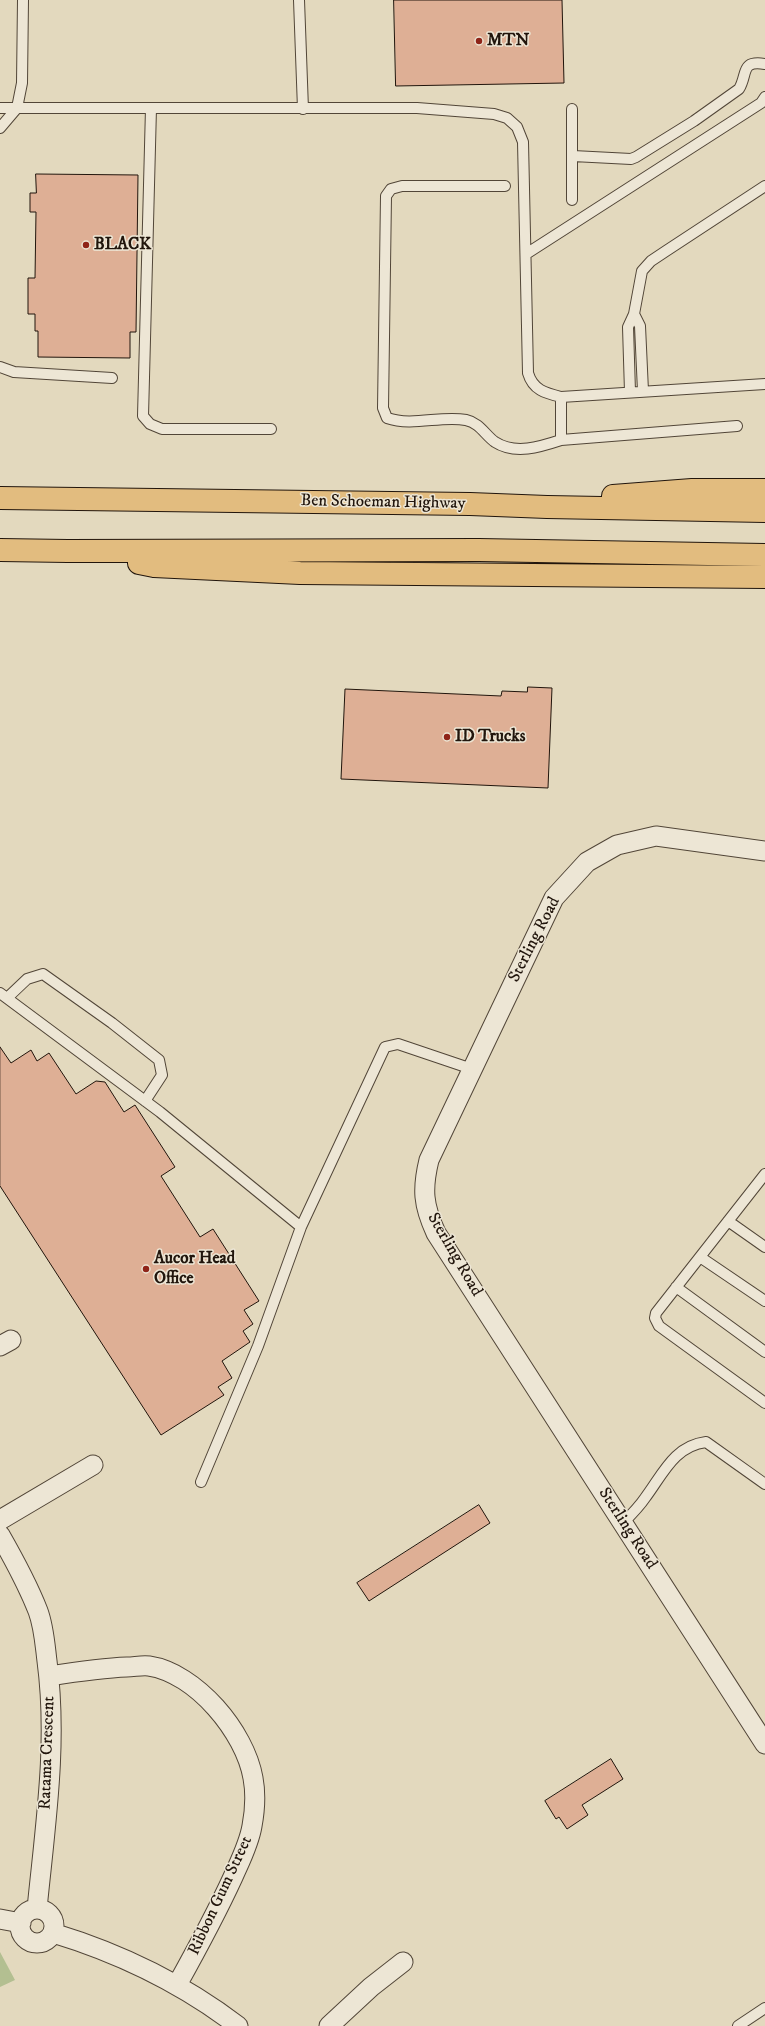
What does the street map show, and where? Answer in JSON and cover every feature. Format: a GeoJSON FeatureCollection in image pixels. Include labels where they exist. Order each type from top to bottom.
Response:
{"type":"FeatureCollection","features":[{"type":"Feature","properties":{"kind":"highway"},"geometry":{"type":"LineString","coordinates":[[547,507],[593,497],[692,490],[765,490]]}},
{"type":"Feature","properties":{"kind":"highway","name":"Ben Schoeman Highway"},"geometry":{"type":"LineString","coordinates":[[0,498],[470,504],[765,511]]}},
{"type":"Feature","properties":{"kind":"highway"},"geometry":{"type":"LineString","coordinates":[[0,550],[479,550],[765,555]]}},
{"type":"Feature","properties":{"kind":"highway"},"geometry":{"type":"LineString","coordinates":[[68,551],[154,566],[300,573],[765,577]]}},
{"type":"Feature","properties":{"kind":"street","name":"Sterling Road"},"geometry":{"type":"LineString","coordinates":[[765,852],[656,836],[617,845],[587,862],[554,898],[429,1160],[424,1182],[424,1198],[428,1216],[436,1233],[765,1744]]}},
{"type":"Feature","properties":{"kind":"street"},"geometry":{"type":"LineString","coordinates":[[0,1520],[93,1466]]}},
{"type":"Feature","properties":{"kind":"street","name":"Ratama Crescent"},"geometry":{"type":"LineString","coordinates":[[0,1535],[38,1612],[49,1676],[52,1735],[48,1796],[37,1909]]}},
{"type":"Feature","properties":{"kind":"street","name":"Ribbon Gum Street"},"geometry":{"type":"LineString","coordinates":[[49,1676],[111,1668],[148,1666],[170,1672],[194,1687],[215,1706],[234,1732],[247,1755],[253,1777],[256,1799],[252,1827],[247,1847],[222,1900],[178,1985]]}},
{"type":"Feature","properties":{"kind":"street"},"geometry":{"type":"LineString","coordinates":[[37,1909],[43,1910],[53,1919],[54,1926],[52,1933],[44,1941],[32,1942],[23,1934],[21,1923],[26,1913],[37,1909]]}},
{"type":"Feature","properties":{"kind":"street"},"geometry":{"type":"LineString","coordinates":[[0,1919],[21,1923]]}},
{"type":"Feature","properties":{"kind":"street"},"geometry":{"type":"LineString","coordinates":[[52,1933],[80,1941],[178,1985],[211,2006],[238,2026]]}},
{"type":"Feature","properties":{"kind":"street"},"geometry":{"type":"LineString","coordinates":[[328,2026],[371,1987],[403,1962]]}},
{"type":"Feature","properties":{"kind":"lane"},"geometry":{"type":"LineString","coordinates":[[0,128],[17,108],[22,83],[23,0]]}},
{"type":"Feature","properties":{"kind":"lane"},"geometry":{"type":"LineString","coordinates":[[299,0],[303,109]]}},
{"type":"Feature","properties":{"kind":"lane"},"geometry":{"type":"LineString","coordinates":[[573,156],[631,159],[641,155],[694,121],[739,89],[742,84],[745,70],[749,65],[753,63],[765,64]]}},
{"type":"Feature","properties":{"kind":"lane"},"geometry":{"type":"LineString","coordinates":[[526,254],[761,103],[765,97]]}},
{"type":"Feature","properties":{"kind":"lane"},"geometry":{"type":"LineString","coordinates":[[0,108],[417,108],[494,114],[507,118],[517,127],[523,142],[528,373],[534,386],[542,392],[561,397],[765,384]]}},
{"type":"Feature","properties":{"kind":"lane"},"geometry":{"type":"LineString","coordinates":[[151,108],[143,416],[150,424],[162,429],[271,428]]}},
{"type":"Feature","properties":{"kind":"lane"},"geometry":{"type":"LineString","coordinates":[[572,109],[572,200]]}},
{"type":"Feature","properties":{"kind":"lane"},"geometry":{"type":"LineString","coordinates":[[505,186],[402,186],[391,189],[386,196],[383,408],[387,418],[398,422],[467,420],[477,424],[495,441],[507,447],[536,448],[560,440],[737,426]]}},
{"type":"Feature","properties":{"kind":"lane"},"geometry":{"type":"LineString","coordinates":[[630,392],[628,327],[634,314],[642,271],[651,261],[765,186]]}},
{"type":"Feature","properties":{"kind":"lane"},"geometry":{"type":"LineString","coordinates":[[634,314],[640,326],[644,392]]}},
{"type":"Feature","properties":{"kind":"lane"},"geometry":{"type":"LineString","coordinates":[[0,367],[14,372],[112,378]]}},
{"type":"Feature","properties":{"kind":"lane"},"geometry":{"type":"LineString","coordinates":[[560,440],[561,397]]}},
{"type":"Feature","properties":{"kind":"lane"},"geometry":{"type":"LineString","coordinates":[[145,1101],[162,1075],[159,1060],[112,1023],[43,974],[27,979],[3,996],[145,1101],[301,1227]]}},
{"type":"Feature","properties":{"kind":"lane"},"geometry":{"type":"LineString","coordinates":[[201,1482],[258,1346],[301,1227],[385,1048],[398,1044],[472,1069]]}},
{"type":"Feature","properties":{"kind":"lane"},"geometry":{"type":"LineString","coordinates":[[765,1174],[761,1187],[728,1221],[655,1315],[659,1326],[765,1403]]}},
{"type":"Feature","properties":{"kind":"lane"},"geometry":{"type":"LineString","coordinates":[[728,1221],[765,1247]]}},
{"type":"Feature","properties":{"kind":"lane"},"geometry":{"type":"LineString","coordinates":[[700,1257],[765,1301]]}},
{"type":"Feature","properties":{"kind":"lane"},"geometry":{"type":"LineString","coordinates":[[676,1287],[765,1352]]}},
{"type":"Feature","properties":{"kind":"lane"},"geometry":{"type":"LineString","coordinates":[[623,1523],[645,1498],[674,1456],[696,1444],[706,1442],[765,1484]]}},
{"type":"Feature","properties":{"kind":"lane"},"geometry":{"type":"LineString","coordinates":[[738,2026],[765,2008]]}},
{"type":"Feature","properties":{"kind":"green space"},"geometry":{"type":"Polygon","coordinates":[[[0,1952],[15,1980],[0,1987],[0,1952]]]}},
{"type":"Feature","properties":{"kind":"building","name":"MTN"},"geometry":{"type":"Polygon","coordinates":[[[394,0],[562,0],[564,83],[396,86],[394,0]]]}},
{"type":"Feature","properties":{"kind":"building","name":"BLACK"},"geometry":{"type":"Polygon","coordinates":[[[36,174],[138,175],[136,332],[130,332],[130,358],[38,357],[38,331],[35,331],[35,314],[28,314],[28,278],[35,278],[36,212],[30,212],[30,193],[36,193],[36,174]]]}},
{"type":"Feature","properties":{"kind":"building","name":"ID Trucks"},"geometry":{"type":"Polygon","coordinates":[[[528,687],[552,688],[548,788],[341,779],[345,689],[501,696],[502,691],[527,692],[528,687]]]}},
{"type":"Feature","properties":{"kind":"building","name":"Aucor Head Office"},"geometry":{"type":"Polygon","coordinates":[[[0,1047],[11,1063],[31,1050],[37,1061],[49,1053],[76,1094],[96,1081],[105,1082],[124,1112],[135,1105],[175,1167],[161,1176],[200,1237],[213,1229],[259,1301],[244,1310],[253,1324],[243,1331],[250,1342],[222,1361],[232,1378],[218,1387],[224,1395],[161,1435],[0,1186],[0,1047]]]}},
{"type":"Feature","properties":{"kind":"building"},"geometry":{"type":"Polygon","coordinates":[[[479,1505],[490,1523],[369,1601],[357,1583],[479,1505]]]}},
{"type":"Feature","properties":{"kind":"building"},"geometry":{"type":"Polygon","coordinates":[[[611,1759],[623,1779],[582,1805],[588,1815],[567,1829],[559,1817],[556,1819],[545,1801],[611,1759]]]}},
{"type":"Feature","properties":{"kind":"place","name":"MTN"},"geometry":{"type":"Point","coordinates":[479,41]}},
{"type":"Feature","properties":{"kind":"place","name":"BLACK"},"geometry":{"type":"Point","coordinates":[86,245]}},
{"type":"Feature","properties":{"kind":"place","name":"ID Trucks"},"geometry":{"type":"Point","coordinates":[447,737]}},
{"type":"Feature","properties":{"kind":"place","name":"Aucor Head Office"},"geometry":{"type":"Point","coordinates":[146,1269]}}]}
